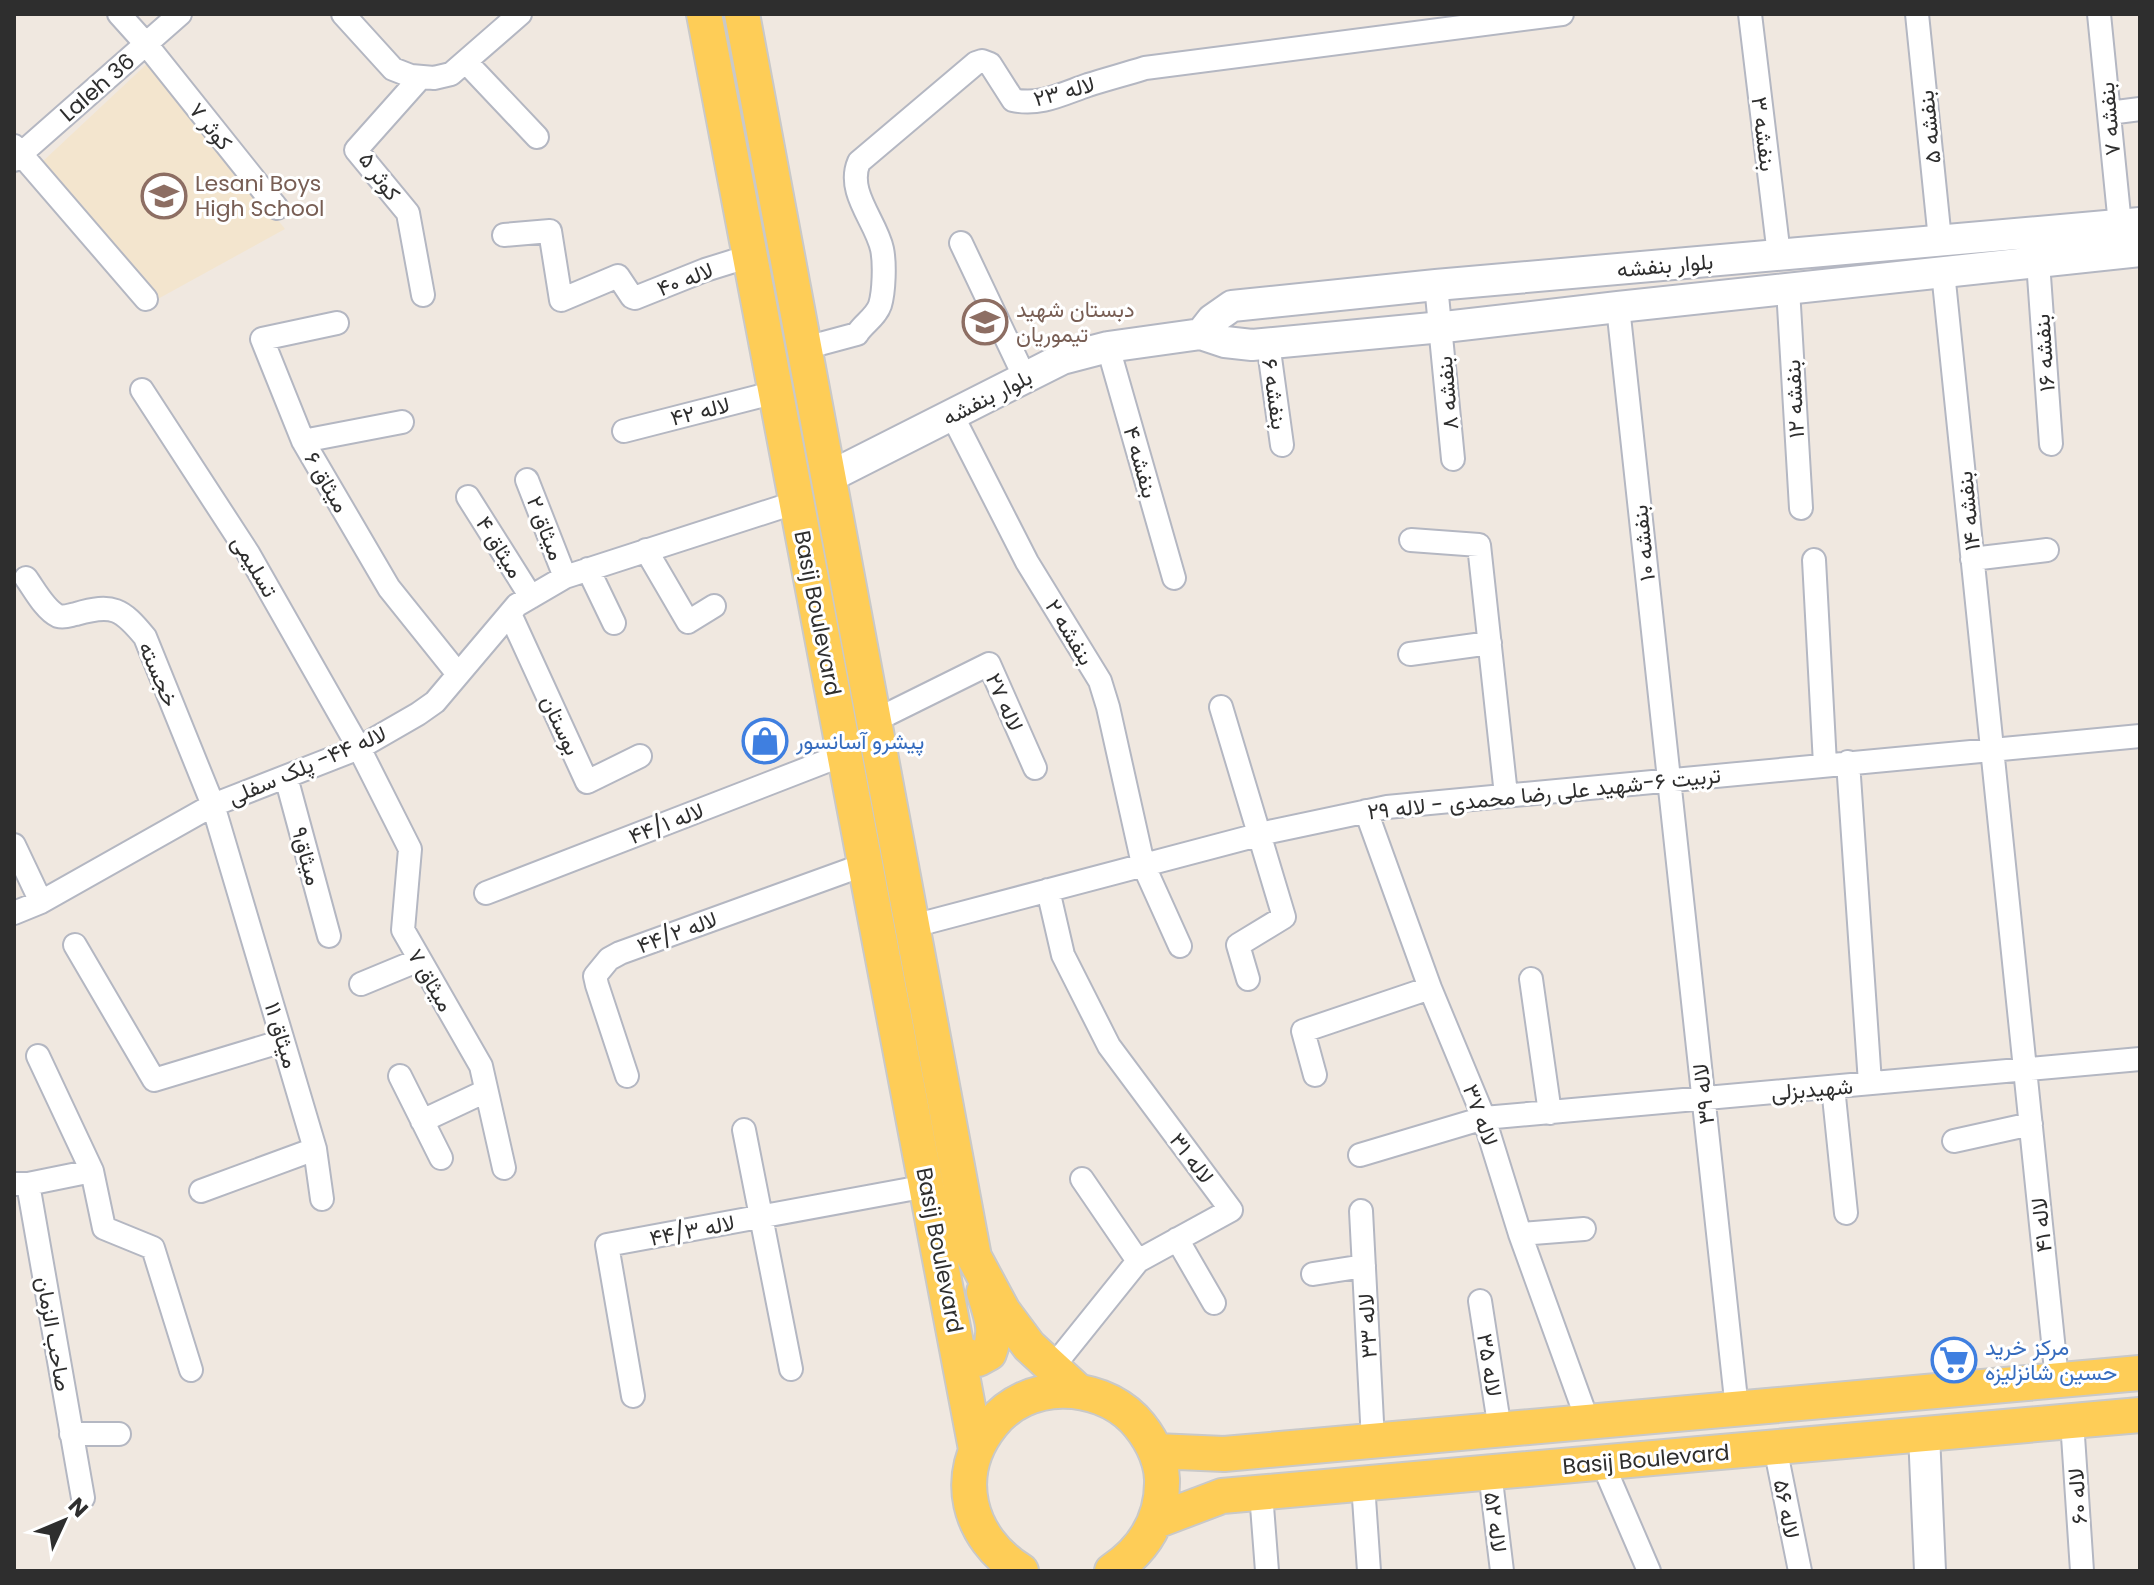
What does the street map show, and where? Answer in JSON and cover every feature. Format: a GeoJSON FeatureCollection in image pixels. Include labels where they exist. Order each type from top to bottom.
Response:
{"type":"FeatureCollection","features":[{"type":"Feature","properties":{"kind":"main road","name":"Basij Boulevard"},"geometry":{"type":"LineString","coordinates":[[704,14],[976,1449]]}},
{"type":"Feature","properties":{"kind":"main road","name":"Basij Boulevard"},"geometry":{"type":"LineString","coordinates":[[742,14],[974,1257],[1003,1311],[1029,1346],[1078,1391]]}},
{"type":"Feature","properties":{"kind":"main road","name":"بلوار بنفشه"},"geometry":{"type":"LineString","coordinates":[[1201,334],[1212,320],[1232,306],[2130,224]]}},
{"type":"Feature","properties":{"kind":"main road","name":"بلوار بنفشه"},"geometry":{"type":"LineString","coordinates":[[829,477],[1062,359],[1108,347],[1201,334],[1225,342],[1252,345],[1440,328],[2140,251]]}},
{"type":"Feature","properties":{"kind":"main road"},"geometry":{"type":"LineString","coordinates":[[960,1354],[978,1359],[989,1353],[995,1331],[974,1257]]}},
{"type":"Feature","properties":{"kind":"main road","name":"Basij Boulevard"},"geometry":{"type":"LineString","coordinates":[[1156,1451],[1224,1454],[2140,1373]]}},
{"type":"Feature","properties":{"kind":"main road"},"geometry":{"type":"LineString","coordinates":[[994,1571],[972,1510],[969,1479],[976,1449],[993,1422],[1017,1402],[1047,1391],[1078,1391],[1103,1397],[1125,1411],[1143,1429],[1156,1451],[1162,1474],[1162,1498],[1156,1521],[1145,1542],[1129,1560],[1112,1571]]}},
{"type":"Feature","properties":{"kind":"main road","name":"Basij Boulevard"},"geometry":{"type":"LineString","coordinates":[[1156,1521],[1222,1496],[2140,1415]]}},
{"type":"Feature","properties":{"kind":"main road"},"geometry":{"type":"LineString","coordinates":[[1924,1434],[1930,1571]]}},
{"type":"Feature","properties":{"kind":"main road"},"geometry":{"type":"LineString","coordinates":[[1222,1496],[1214,1489],[1213,1478],[1214,1467],[1224,1454]]}},
{"type":"Feature","properties":{"kind":"main road"},"geometry":{"type":"LineString","coordinates":[[984,1538],[1002,1560],[1021,1571]]}},
{"type":"Feature","properties":{"kind":"street","name":"کوثر ۷"},"geometry":{"type":"LineString","coordinates":[[119,14],[277,208]]}},
{"type":"Feature","properties":{"kind":"street","name":"Laleh 36"},"geometry":{"type":"LineString","coordinates":[[16,153],[180,14]]}},
{"type":"Feature","properties":{"kind":"street"},"geometry":{"type":"LineString","coordinates":[[343,14],[393,69],[411,76],[434,78],[451,74],[520,14]]}},
{"type":"Feature","properties":{"kind":"street","name":"لاله ۲۳"},"geometry":{"type":"LineString","coordinates":[[805,348],[857,334],[880,305],[884,262],[881,247],[855,184],[854,172],[859,162],[976,63],[982,61],[990,64],[1013,100],[1028,103],[1045,101],[1145,68],[1562,14]]}},
{"type":"Feature","properties":{"kind":"street","name":"بنفشه ۳"},"geometry":{"type":"LineString","coordinates":[[1750,14],[1779,255]]}},
{"type":"Feature","properties":{"kind":"street","name":"بنفشه ۵"},"geometry":{"type":"LineString","coordinates":[[1917,14],[1940,240]]}},
{"type":"Feature","properties":{"kind":"street","name":"بنفشه ۷"},"geometry":{"type":"LineString","coordinates":[[2099,14],[2109,113],[2130,224]]}},
{"type":"Feature","properties":{"kind":"street"},"geometry":{"type":"LineString","coordinates":[[466,62],[537,137]]}},
{"type":"Feature","properties":{"kind":"street","name":"کوثر ۵"},"geometry":{"type":"LineString","coordinates":[[421,77],[356,150],[408,213],[423,295]]}},
{"type":"Feature","properties":{"kind":"street"},"geometry":{"type":"LineString","coordinates":[[2109,113],[2140,109]]}},
{"type":"Feature","properties":{"kind":"street"},"geometry":{"type":"LineString","coordinates":[[16,153],[146,299]]}},
{"type":"Feature","properties":{"kind":"street","name":"لاله ۴۰"},"geometry":{"type":"LineString","coordinates":[[504,235],[550,231],[561,300],[618,276],[635,298],[750,256]]}},
{"type":"Feature","properties":{"kind":"street"},"geometry":{"type":"LineString","coordinates":[[961,243],[1025,378]]}},
{"type":"Feature","properties":{"kind":"street","name":"بنفشه ۱۶"},"geometry":{"type":"LineString","coordinates":[[2038,262],[2051,444]]}},
{"type":"Feature","properties":{"kind":"street","name":"بنفشه ۱۴"},"geometry":{"type":"LineString","coordinates":[[1943,272],[2025,1069]]}},
{"type":"Feature","properties":{"kind":"street","name":"بنفشه ۸"},"geometry":{"type":"LineString","coordinates":[[1436,285],[1453,459]]}},
{"type":"Feature","properties":{"kind":"street","name":"بنفشه ۱۲"},"geometry":{"type":"LineString","coordinates":[[1788,289],[1801,508]]}},
{"type":"Feature","properties":{"kind":"street","name":"بنفشه ۱۰"},"geometry":{"type":"LineString","coordinates":[[1618,307],[1669,779]]}},
{"type":"Feature","properties":{"kind":"street","name":"میثاق ۶"},"geometry":{"type":"LineString","coordinates":[[337,323],[262,339],[303,441],[389,588],[458,674]]}},
{"type":"Feature","properties":{"kind":"street","name":"بنفشه ۶"},"geometry":{"type":"LineString","coordinates":[[1268,343],[1282,445]]}},
{"type":"Feature","properties":{"kind":"street","name":"بنفشه ۴"},"geometry":{"type":"LineString","coordinates":[[1108,347],[1174,578]]}},
{"type":"Feature","properties":{"kind":"street","name":"تسلیمی"},"geometry":{"type":"LineString","coordinates":[[142,390],[248,553],[359,748]]}},
{"type":"Feature","properties":{"kind":"street","name":"لاله ۴۲"},"geometry":{"type":"LineString","coordinates":[[624,431],[776,392]]}},
{"type":"Feature","properties":{"kind":"street","name":"بنفشه ۲"},"geometry":{"type":"LineString","coordinates":[[952,415],[1027,562],[1100,681],[1143,864],[1180,946]]}},
{"type":"Feature","properties":{"kind":"street"},"geometry":{"type":"LineString","coordinates":[[303,441],[402,422]]}},
{"type":"Feature","properties":{"kind":"street","name":"میثاق ۲"},"geometry":{"type":"LineString","coordinates":[[527,480],[565,577]]}},
{"type":"Feature","properties":{"kind":"street","name":"میثاق ۴"},"geometry":{"type":"LineString","coordinates":[[468,497],[531,597]]}},
{"type":"Feature","properties":{"kind":"street","name":"لاله ۴۴- پلک سفلی"},"geometry":{"type":"LineString","coordinates":[[14,913],[41,902],[213,805],[359,748],[418,714],[435,702],[517,605],[565,577],[797,502]]}},
{"type":"Feature","properties":{"kind":"street"},"geometry":{"type":"LineString","coordinates":[[1411,540],[1479,545],[1506,795]]}},
{"type":"Feature","properties":{"kind":"street"},"geometry":{"type":"LineString","coordinates":[[646,550],[688,622],[714,606]]}},
{"type":"Feature","properties":{"kind":"street"},"geometry":{"type":"LineString","coordinates":[[1972,559],[2047,550]]}},
{"type":"Feature","properties":{"kind":"street"},"geometry":{"type":"LineString","coordinates":[[1814,560],[1825,764]]}},
{"type":"Feature","properties":{"kind":"street"},"geometry":{"type":"LineString","coordinates":[[588,569],[614,623]]}},
{"type":"Feature","properties":{"kind":"street","name":"خجسته"},"geometry":{"type":"LineString","coordinates":[[26,578],[58,616],[65,617],[97,607],[114,609],[127,615],[145,637],[213,805]]}},
{"type":"Feature","properties":{"kind":"street","name":"بوستان"},"geometry":{"type":"LineString","coordinates":[[510,614],[587,782],[640,756]]}},
{"type":"Feature","properties":{"kind":"street"},"geometry":{"type":"LineString","coordinates":[[1410,654],[1490,643]]}},
{"type":"Feature","properties":{"kind":"street","name":"لاله ۲۷"},"geometry":{"type":"LineString","coordinates":[[874,721],[989,664],[1035,768]]}},
{"type":"Feature","properties":{"kind":"street"},"geometry":{"type":"LineString","coordinates":[[1221,707],[1284,917],[1238,945],[1248,979]]}},
{"type":"Feature","properties":{"kind":"street","name":"تربیت ۶-شهید علی رضا محمدی - لاله ۲۹"},"geometry":{"type":"LineString","coordinates":[[913,926],[1259,834],[1387,807],[2140,736]]}},
{"type":"Feature","properties":{"kind":"street","name":"میثاق ۷"},"geometry":{"type":"LineString","coordinates":[[359,748],[410,849],[403,930],[481,1066],[504,1168]]}},
{"type":"Feature","properties":{"kind":"street","name":"لاله ۴۴/۱"},"geometry":{"type":"LineString","coordinates":[[486,893],[845,754]]}},
{"type":"Feature","properties":{"kind":"street"},"geometry":{"type":"LineString","coordinates":[[1848,762],[1870,1083]]}},
{"type":"Feature","properties":{"kind":"street","name":"میثاق۹"},"geometry":{"type":"LineString","coordinates":[[286,777],[329,936]]}},
{"type":"Feature","properties":{"kind":"street","name":"لاله ۳۹"},"geometry":{"type":"LineString","coordinates":[[1669,779],[1737,1409]]}},
{"type":"Feature","properties":{"kind":"street","name":"میثاق ۱۱"},"geometry":{"type":"LineString","coordinates":[[213,805],[315,1149],[322,1199]]}},
{"type":"Feature","properties":{"kind":"street","name":"لاله ۳۷"},"geometry":{"type":"LineString","coordinates":[[1366,811],[1430,988],[1484,1118],[1520,1234],[1588,1422]]}},
{"type":"Feature","properties":{"kind":"street"},"geometry":{"type":"LineString","coordinates":[[14,845],[41,902]]}},
{"type":"Feature","properties":{"kind":"street","name":"لاله ۴۴/۲"},"geometry":{"type":"LineString","coordinates":[[627,1076],[595,976],[609,959],[866,864]]}},
{"type":"Feature","properties":{"kind":"street","name":"لاله ۳۱"},"geometry":{"type":"LineString","coordinates":[[1048,890],[1063,955],[1109,1046],[1231,1210],[1138,1261],[1052,1368]]}},
{"type":"Feature","properties":{"kind":"street"},"geometry":{"type":"LineString","coordinates":[[75,945],[154,1080],[283,1041]]}},
{"type":"Feature","properties":{"kind":"street"},"geometry":{"type":"LineString","coordinates":[[361,984],[419,960]]}},
{"type":"Feature","properties":{"kind":"street"},"geometry":{"type":"LineString","coordinates":[[1531,979],[1550,1113]]}},
{"type":"Feature","properties":{"kind":"street"},"geometry":{"type":"LineString","coordinates":[[1315,1075],[1303,1031],[1430,988]]}},
{"type":"Feature","properties":{"kind":"street"},"geometry":{"type":"LineString","coordinates":[[38,1056],[92,1171],[104,1228],[153,1248],[191,1370]]}},
{"type":"Feature","properties":{"kind":"street","name":"شهیدبزلی"},"geometry":{"type":"LineString","coordinates":[[1360,1155],[1484,1118],[2140,1059]]}},
{"type":"Feature","properties":{"kind":"street","name":"لاله ۴۱"},"geometry":{"type":"LineString","coordinates":[[2025,1069],[2057,1380]]}},
{"type":"Feature","properties":{"kind":"street"},"geometry":{"type":"LineString","coordinates":[[400,1076],[441,1158]]}},
{"type":"Feature","properties":{"kind":"street"},"geometry":{"type":"LineString","coordinates":[[1833,1087],[1846,1213]]}},
{"type":"Feature","properties":{"kind":"street"},"geometry":{"type":"LineString","coordinates":[[422,1121],[486,1091]]}},
{"type":"Feature","properties":{"kind":"street"},"geometry":{"type":"LineString","coordinates":[[1954,1141],[2031,1124]]}},
{"type":"Feature","properties":{"kind":"street"},"geometry":{"type":"LineString","coordinates":[[744,1130],[791,1369]]}},
{"type":"Feature","properties":{"kind":"street"},"geometry":{"type":"LineString","coordinates":[[201,1191],[315,1149]]}},
{"type":"Feature","properties":{"kind":"street"},"geometry":{"type":"LineString","coordinates":[[21,1184],[92,1171]]}},
{"type":"Feature","properties":{"kind":"street"},"geometry":{"type":"LineString","coordinates":[[1082,1179],[1138,1261]]}},
{"type":"Feature","properties":{"kind":"street","name":"صاحب الزمان"},"geometry":{"type":"LineString","coordinates":[[21,1184],[83,1498]]}},
{"type":"Feature","properties":{"kind":"street","name":"لاله ۴۴/۳"},"geometry":{"type":"LineString","coordinates":[[633,1396],[607,1245],[927,1186]]}},
{"type":"Feature","properties":{"kind":"street","name":"لاله ۳۳"},"geometry":{"type":"LineString","coordinates":[[1361,1211],[1373,1441]]}},
{"type":"Feature","properties":{"kind":"street"},"geometry":{"type":"LineString","coordinates":[[1520,1234],[1584,1229]]}},
{"type":"Feature","properties":{"kind":"street"},"geometry":{"type":"LineString","coordinates":[[1177,1239],[1214,1303]]}},
{"type":"Feature","properties":{"kind":"street"},"geometry":{"type":"LineString","coordinates":[[1313,1274],[1364,1266]]}},
{"type":"Feature","properties":{"kind":"street","name":"لاله ۳۵"},"geometry":{"type":"LineString","coordinates":[[1480,1301],[1500,1430]]}},
{"type":"Feature","properties":{"kind":"street","name":"لاله ۶۰"},"geometry":{"type":"LineString","coordinates":[[2072,1421],[2082,1571]]}},
{"type":"Feature","properties":{"kind":"street"},"geometry":{"type":"LineString","coordinates":[[71,1434],[119,1434]]}},
{"type":"Feature","properties":{"kind":"street","name":"لاله ۵۶"},"geometry":{"type":"LineString","coordinates":[[1775,1447],[1800,1571]]}},
{"type":"Feature","properties":{"kind":"street"},"geometry":{"type":"LineString","coordinates":[[1602,1462],[1649,1571]]}},
{"type":"Feature","properties":{"kind":"street","name":"لاله ۵۲"},"geometry":{"type":"LineString","coordinates":[[1490,1472],[1502,1571]]}},
{"type":"Feature","properties":{"kind":"street"},"geometry":{"type":"LineString","coordinates":[[1363,1484],[1369,1571]]}},
{"type":"Feature","properties":{"kind":"street"},"geometry":{"type":"LineString","coordinates":[[1261,1493],[1267,1571]]}},
{"type":"Feature","properties":{"kind":"shaded area","name":"Lesani Boys High School"},"geometry":{"type":"Polygon","coordinates":[[[151,60],[285,229],[156,300],[41,163],[151,60]]]}},
{"type":"Feature","properties":{"kind":"place","name":"Lesani Boys High School"},"geometry":{"type":"Point","coordinates":[164,196]}},
{"type":"Feature","properties":{"kind":"place","name":"دبستان شهید تیموریان"},"geometry":{"type":"Point","coordinates":[985,322]}},
{"type":"Feature","properties":{"kind":"place","name":"پیشرو آسانسور"},"geometry":{"type":"Point","coordinates":[765,741]}},
{"type":"Feature","properties":{"kind":"place","name":"مرکز خرید حسین شانزلیزه"},"geometry":{"type":"Point","coordinates":[1954,1360]}}]}
